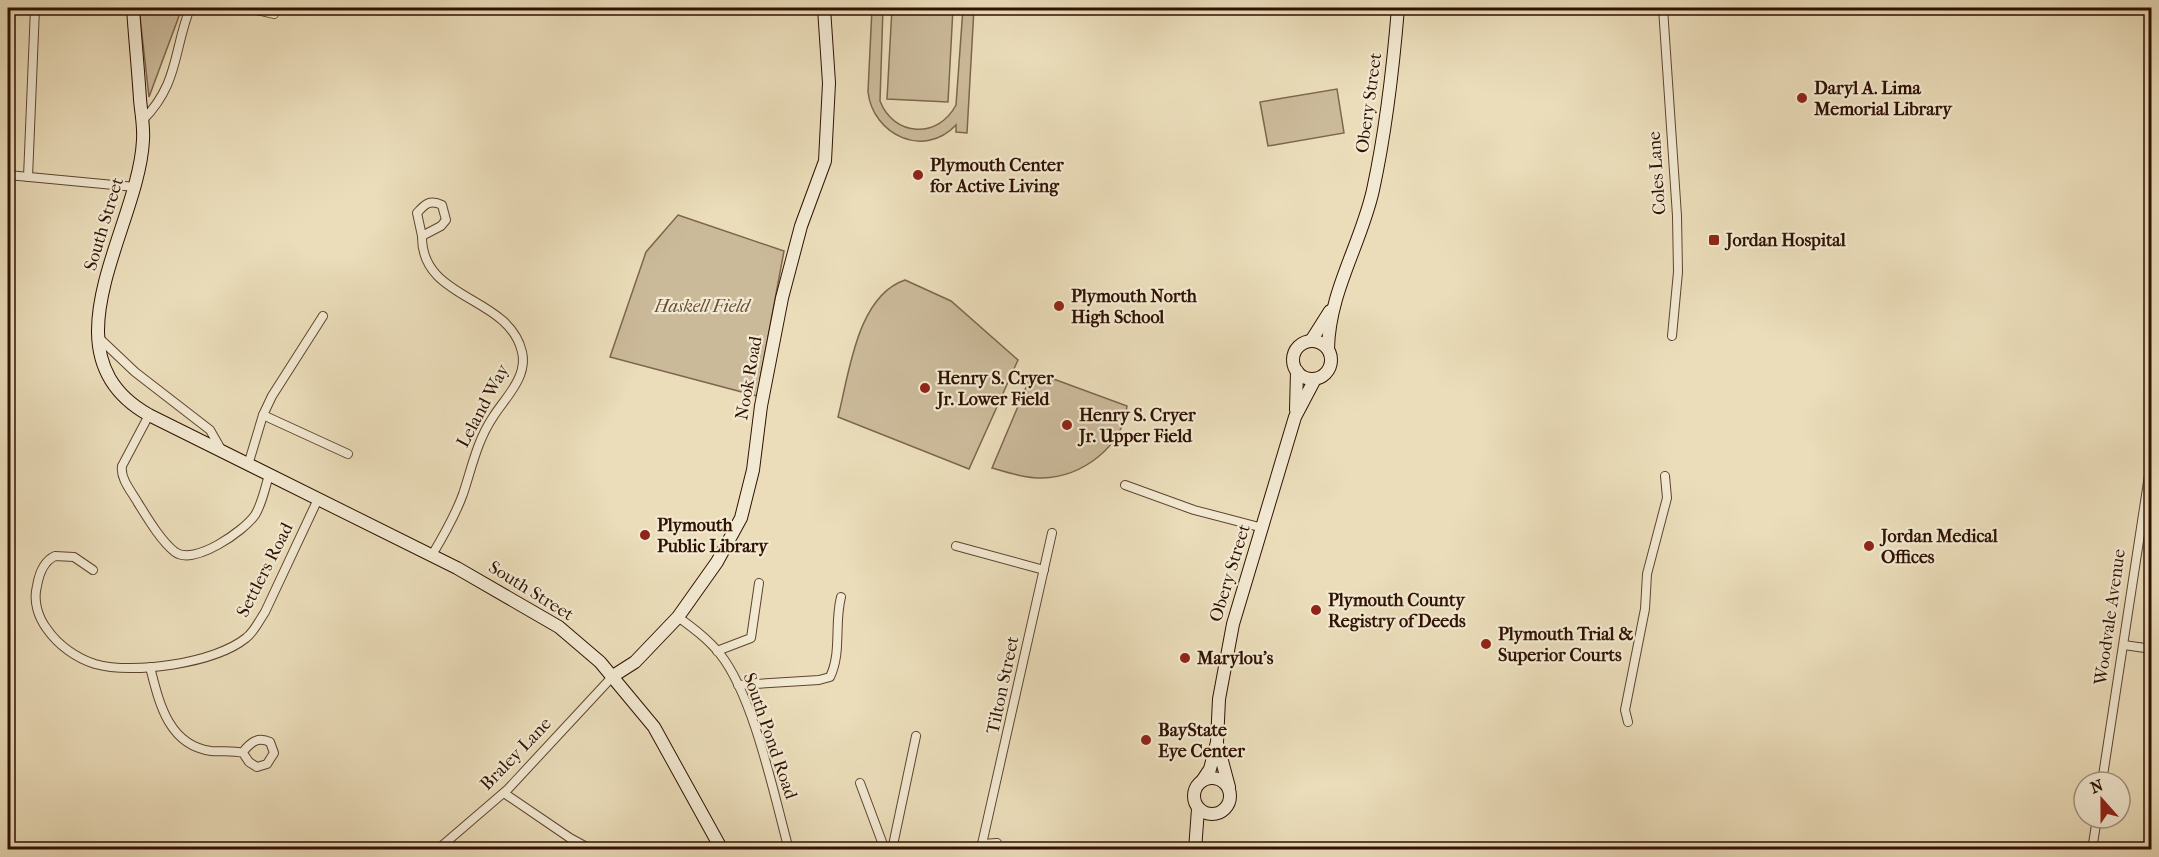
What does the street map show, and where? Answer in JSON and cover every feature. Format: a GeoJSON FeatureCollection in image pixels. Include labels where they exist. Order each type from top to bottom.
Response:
{"type":"FeatureCollection","features":[{"type":"Feature","properties":{"kind":"street"},"geometry":{"type":"LineString","coordinates":[[28,177],[35,8]]}},
{"type":"Feature","properties":{"kind":"street","name":"South Street"},"geometry":{"type":"LineString","coordinates":[[133,8],[143,139],[135,187],[103,289],[98,336],[102,359],[117,388],[133,405],[149,415],[432,555],[544,616],[577,641],[613,676],[658,733],[722,849]]}},
{"type":"Feature","properties":{"kind":"street"},"geometry":{"type":"LineString","coordinates":[[142,121],[159,104],[172,77],[190,8]]}},
{"type":"Feature","properties":{"kind":"street"},"geometry":{"type":"LineString","coordinates":[[248,8],[274,14]]}},
{"type":"Feature","properties":{"kind":"street","name":"Nook Road"},"geometry":{"type":"LineString","coordinates":[[613,676],[634,662],[678,617],[735,534],[749,486],[782,298],[801,226],[825,161],[829,83],[824,8]]}},
{"type":"Feature","properties":{"kind":"street","name":"Obery Street"},"geometry":{"type":"LineString","coordinates":[[1195,848],[1198,809],[1194,794],[1210,769],[1217,742],[1219,699],[1227,649],[1295,417],[1315,379],[1329,369],[1331,359],[1328,349],[1334,305],[1363,222],[1378,164],[1398,8]]}},
{"type":"Feature","properties":{"kind":"street","name":"Coles Lane"},"geometry":{"type":"LineString","coordinates":[[1663,8],[1677,216],[1678,272],[1672,336]]}},
{"type":"Feature","properties":{"kind":"street"},"geometry":{"type":"LineString","coordinates":[[8,175],[135,187]]}},
{"type":"Feature","properties":{"kind":"street","name":"Leland Way"},"geometry":{"type":"LineString","coordinates":[[422,236],[425,257],[435,275],[447,286],[504,323],[516,337],[523,358],[517,381],[479,440],[459,502],[432,555]]}},
{"type":"Feature","properties":{"kind":"street","name":"Obery Street"},"geometry":{"type":"LineString","coordinates":[[1295,417],[1297,370],[1293,363],[1295,352],[1302,344],[1311,341],[1334,305]]}},
{"type":"Feature","properties":{"kind":"street"},"geometry":{"type":"LineString","coordinates":[[248,465],[262,416],[272,396],[323,316]]}},
{"type":"Feature","properties":{"kind":"street","name":"South Street"},"geometry":{"type":"LineString","coordinates":[[98,336],[135,372],[210,430],[224,453]]}},
{"type":"Feature","properties":{"kind":"street"},"geometry":{"type":"LineString","coordinates":[[1311,341],[1321,343],[1328,349]]}},
{"type":"Feature","properties":{"kind":"street"},"geometry":{"type":"LineString","coordinates":[[1297,370],[1305,377],[1315,379]]}},
{"type":"Feature","properties":{"kind":"street"},"geometry":{"type":"LineString","coordinates":[[149,415],[122,466],[122,474],[144,513],[176,552],[189,556],[199,554],[211,549],[248,523],[257,509],[269,476]]}},
{"type":"Feature","properties":{"kind":"street"},"geometry":{"type":"LineString","coordinates":[[262,416],[348,454]]}},
{"type":"Feature","properties":{"kind":"street","name":"Woodvale Avenue"},"geometry":{"type":"LineString","coordinates":[[2104,770],[2151,456]]}},
{"type":"Feature","properties":{"kind":"street"},"geometry":{"type":"LineString","coordinates":[[1628,722],[1625,710],[1645,609],[1647,574],[1666,498],[1665,476]]}},
{"type":"Feature","properties":{"kind":"street"},"geometry":{"type":"LineString","coordinates":[[1125,485],[1194,510],[1263,528]]}},
{"type":"Feature","properties":{"kind":"street","name":"Settlers Road"},"geometry":{"type":"LineString","coordinates":[[93,570],[74,557],[64,555],[51,557],[46,562],[35,596],[36,607],[45,627],[70,651],[92,663],[115,667],[150,667],[210,655],[248,637],[265,612],[318,500]]}},
{"type":"Feature","properties":{"kind":"street","name":"Tilton Street"},"geometry":{"type":"LineString","coordinates":[[982,844],[1052,533]]}},
{"type":"Feature","properties":{"kind":"street"},"geometry":{"type":"LineString","coordinates":[[956,546],[1044,570]]}},
{"type":"Feature","properties":{"kind":"street"},"geometry":{"type":"LineString","coordinates":[[717,651],[751,638],[759,584]]}},
{"type":"Feature","properties":{"kind":"street"},"geometry":{"type":"LineString","coordinates":[[738,684],[819,680],[830,677],[837,655],[836,615],[841,597]]}},
{"type":"Feature","properties":{"kind":"street","name":"South Pond Road"},"geometry":{"type":"LineString","coordinates":[[678,617],[717,651],[738,684],[773,788],[789,849]]}},
{"type":"Feature","properties":{"kind":"street"},"geometry":{"type":"LineString","coordinates":[[2124,645],[2151,649]]}},
{"type":"Feature","properties":{"kind":"street"},"geometry":{"type":"LineString","coordinates":[[150,667],[162,710],[177,734],[186,742],[203,749],[242,753]]}},
{"type":"Feature","properties":{"kind":"street","name":"Braley Lane"},"geometry":{"type":"LineString","coordinates":[[437,849],[504,793],[613,676]]}},
{"type":"Feature","properties":{"kind":"street"},"geometry":{"type":"LineString","coordinates":[[892,849],[915,736]]}},
{"type":"Feature","properties":{"kind":"street","name":"Obery Street"},"geometry":{"type":"LineString","coordinates":[[1195,848],[1215,815],[1228,805],[1229,788],[1217,742]]}},
{"type":"Feature","properties":{"kind":"street"},"geometry":{"type":"LineString","coordinates":[[1202,781],[1220,779],[1229,788]]}},
{"type":"Feature","properties":{"kind":"street"},"geometry":{"type":"LineString","coordinates":[[860,783],[885,849]]}},
{"type":"Feature","properties":{"kind":"street"},"geometry":{"type":"LineString","coordinates":[[504,793],[570,838],[592,849]]}},
{"type":"Feature","properties":{"kind":"street"},"geometry":{"type":"LineString","coordinates":[[1198,809],[1215,815]]}},
{"type":"Feature","properties":{"kind":"street"},"geometry":{"type":"LineString","coordinates":[[2092,849],[2095,830]]}},
{"type":"Feature","properties":{"kind":"street"},"geometry":{"type":"LineString","coordinates":[[974,849],[982,844],[997,843]]}},
{"type":"Feature","properties":{"kind":"green space"},"geometry":{"type":"Polygon","coordinates":[[[139,8],[182,8],[149,97],[139,8]]]}},
{"type":"Feature","properties":{"kind":"green space"},"geometry":{"type":"Polygon","coordinates":[[[872,8],[883,8],[880,101],[895,122],[916,129],[939,124],[956,105],[963,8],[974,8],[967,133],[956,132],[956,125],[943,135],[929,140],[915,141],[890,130],[879,120],[868,92],[872,8]]]}},
{"type":"Feature","properties":{"kind":"green space"},"geometry":{"type":"Polygon","coordinates":[[[892,8],[953,8],[948,102],[887,99],[892,8]]]}},
{"type":"Feature","properties":{"kind":"green space"},"geometry":{"type":"Polygon","coordinates":[[[1337,89],[1344,133],[1268,146],[1260,102],[1337,89]]]}},
{"type":"Feature","properties":{"kind":"green space","name":"Haskell Field"},"geometry":{"type":"Polygon","coordinates":[[[678,215],[784,251],[757,396],[610,357],[646,252],[678,215]]]}},
{"type":"Feature","properties":{"kind":"green space","name":"Henry S. Cryer Jr. Lower Field"},"geometry":{"type":"Polygon","coordinates":[[[905,280],[951,301],[1018,360],[969,469],[838,417],[851,359],[866,319],[876,302],[889,289],[905,280]]]}},
{"type":"Feature","properties":{"kind":"green space","name":"Henry S. Cryer Jr. Upper Field"},"geometry":{"type":"Polygon","coordinates":[[[1040,374],[1127,406],[1118,434],[1098,457],[1072,472],[1042,478],[1017,475],[992,468],[1030,378],[1040,374]]]}},
{"type":"Feature","properties":{"kind":"place","name":"Daryl A. Lima Memorial Library"},"geometry":{"type":"Point","coordinates":[1802,98]}},
{"type":"Feature","properties":{"kind":"place","name":"Plymouth Center for Active Living"},"geometry":{"type":"Point","coordinates":[918,175]}},
{"type":"Feature","properties":{"kind":"place","name":"Jordan Hospital"},"geometry":{"type":"Point","coordinates":[1714,240]}},
{"type":"Feature","properties":{"kind":"place","name":"Plymouth North High School"},"geometry":{"type":"Point","coordinates":[1059,306]}},
{"type":"Feature","properties":{"kind":"place","name":"Henry S. Cryer Jr. Lower Field"},"geometry":{"type":"Point","coordinates":[925,388]}},
{"type":"Feature","properties":{"kind":"place","name":"Henry S. Cryer Jr. Upper Field"},"geometry":{"type":"Point","coordinates":[1067,425]}},
{"type":"Feature","properties":{"kind":"place","name":"Plymouth Public Library"},"geometry":{"type":"Point","coordinates":[645,535]}},
{"type":"Feature","properties":{"kind":"place","name":"Jordan Medical Offices"},"geometry":{"type":"Point","coordinates":[1869,546]}},
{"type":"Feature","properties":{"kind":"place","name":"Plymouth County Registry of Deeds"},"geometry":{"type":"Point","coordinates":[1316,610]}},
{"type":"Feature","properties":{"kind":"place","name":"Plymouth Trial & Superior Courts"},"geometry":{"type":"Point","coordinates":[1486,644]}},
{"type":"Feature","properties":{"kind":"place","name":"Marylou's"},"geometry":{"type":"Point","coordinates":[1185,658]}},
{"type":"Feature","properties":{"kind":"place","name":"BayState Eye Center"},"geometry":{"type":"Point","coordinates":[1146,740]}}]}
